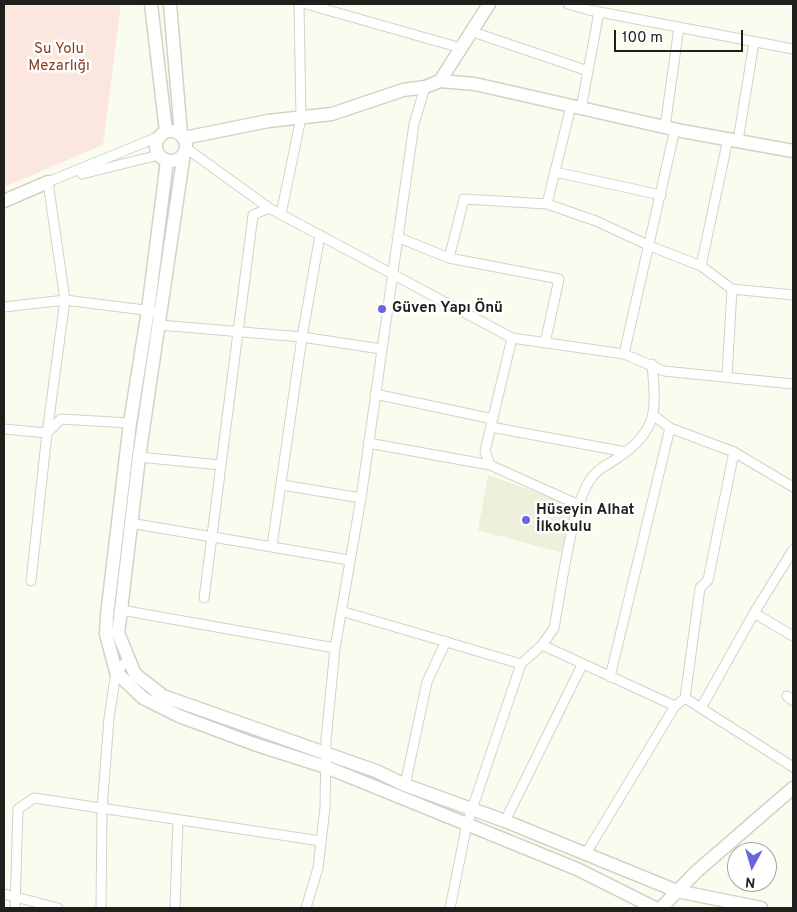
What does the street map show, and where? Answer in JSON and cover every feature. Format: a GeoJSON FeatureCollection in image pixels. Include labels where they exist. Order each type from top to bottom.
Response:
{"type":"FeatureCollection","features":[{"type":"Feature","properties":{"kind":"street"},"geometry":{"type":"LineString","coordinates":[[151,4],[162,134],[155,146],[163,158],[154,311],[158,325],[130,523],[118,633],[135,674],[162,696],[327,761],[467,824],[577,869],[655,908]]}},
{"type":"Feature","properties":{"kind":"street"},"geometry":{"type":"LineString","coordinates":[[101,908],[102,809],[109,718],[116,672],[106,634],[107,616],[130,423],[154,311],[184,143],[170,4]]}},
{"type":"Feature","properties":{"kind":"street"},"geometry":{"type":"LineString","coordinates":[[281,214],[301,118],[299,4]]}},
{"type":"Feature","properties":{"kind":"street"},"geometry":{"type":"LineString","coordinates":[[306,4],[462,48]]}},
{"type":"Feature","properties":{"kind":"street"},"geometry":{"type":"LineString","coordinates":[[440,81],[462,48],[470,31],[489,4]]}},
{"type":"Feature","properties":{"kind":"street"},"geometry":{"type":"LineString","coordinates":[[568,4],[599,12],[793,49]]}},
{"type":"Feature","properties":{"kind":"street"},"geometry":{"type":"LineString","coordinates":[[547,204],[555,172],[588,72],[599,12]]}},
{"type":"Feature","properties":{"kind":"street"},"geometry":{"type":"LineString","coordinates":[[624,354],[661,195],[670,128],[679,28]]}},
{"type":"Feature","properties":{"kind":"street"},"geometry":{"type":"LineString","coordinates":[[470,31],[588,72]]}},
{"type":"Feature","properties":{"kind":"street"},"geometry":{"type":"LineString","coordinates":[[701,266],[733,140],[754,42]]}},
{"type":"Feature","properties":{"kind":"street"},"geometry":{"type":"LineString","coordinates":[[184,143],[268,121],[332,114],[403,90],[425,87],[440,81],[475,84],[670,128],[793,151]]}},
{"type":"Feature","properties":{"kind":"street"},"geometry":{"type":"LineString","coordinates":[[306,908],[318,868],[327,761],[326,740],[335,648],[361,498],[414,124],[425,87]]}},
{"type":"Feature","properties":{"kind":"street"},"geometry":{"type":"LineString","coordinates":[[4,201],[171,130],[184,143],[269,208],[512,338],[624,354],[652,364],[664,371],[793,384]]}},
{"type":"Feature","properties":{"kind":"street"},"geometry":{"type":"LineString","coordinates":[[48,182],[163,158],[177,160],[184,143]]}},
{"type":"Feature","properties":{"kind":"street"},"geometry":{"type":"LineString","coordinates":[[555,172],[661,195]]}},
{"type":"Feature","properties":{"kind":"street"},"geometry":{"type":"LineString","coordinates":[[31,581],[47,433],[65,300],[48,182]]}},
{"type":"Feature","properties":{"kind":"street"},"geometry":{"type":"LineString","coordinates":[[449,258],[464,199],[547,204],[596,221],[650,246],[701,266],[732,289],[793,295]]}},
{"type":"Feature","properties":{"kind":"street"},"geometry":{"type":"LineString","coordinates":[[204,598],[214,537],[220,465],[253,215],[269,208]]}},
{"type":"Feature","properties":{"kind":"street"},"geometry":{"type":"LineString","coordinates":[[272,546],[302,337],[320,235]]}},
{"type":"Feature","properties":{"kind":"street"},"geometry":{"type":"LineString","coordinates":[[397,236],[449,258],[559,279],[545,343]]}},
{"type":"Feature","properties":{"kind":"street"},"geometry":{"type":"LineString","coordinates":[[727,377],[732,289]]}},
{"type":"Feature","properties":{"kind":"street"},"geometry":{"type":"LineString","coordinates":[[4,307],[65,300],[154,311]]}},
{"type":"Feature","properties":{"kind":"street"},"geometry":{"type":"LineString","coordinates":[[158,325],[302,337],[381,349]]}},
{"type":"Feature","properties":{"kind":"street"},"geometry":{"type":"LineString","coordinates":[[490,465],[485,451],[512,338]]}},
{"type":"Feature","properties":{"kind":"street"},"geometry":{"type":"LineString","coordinates":[[450,908],[467,824],[521,664],[542,646],[554,628],[578,505],[592,476],[645,436],[653,415],[652,364]]}},
{"type":"Feature","properties":{"kind":"street"},"geometry":{"type":"LineString","coordinates":[[375,394],[492,423],[626,452]]}},
{"type":"Feature","properties":{"kind":"street"},"geometry":{"type":"LineString","coordinates":[[653,415],[670,428],[734,452],[793,487]]}},
{"type":"Feature","properties":{"kind":"street"},"geometry":{"type":"LineString","coordinates":[[47,433],[61,419],[130,423]]}},
{"type":"Feature","properties":{"kind":"street"},"geometry":{"type":"LineString","coordinates":[[610,677],[670,428]]}},
{"type":"Feature","properties":{"kind":"street"},"geometry":{"type":"LineString","coordinates":[[4,429],[47,433]]}},
{"type":"Feature","properties":{"kind":"street"},"geometry":{"type":"LineString","coordinates":[[368,444],[490,465],[578,505]]}},
{"type":"Feature","properties":{"kind":"street"},"geometry":{"type":"LineString","coordinates":[[586,855],[675,706],[685,698],[700,588],[708,580],[734,452]]}},
{"type":"Feature","properties":{"kind":"street"},"geometry":{"type":"LineString","coordinates":[[139,457],[220,465]]}},
{"type":"Feature","properties":{"kind":"street"},"geometry":{"type":"LineString","coordinates":[[282,485],[361,498]]}},
{"type":"Feature","properties":{"kind":"street"},"geometry":{"type":"LineString","coordinates":[[130,523],[350,560]]}},
{"type":"Feature","properties":{"kind":"street"},"geometry":{"type":"LineString","coordinates":[[700,708],[754,613],[793,550]]}},
{"type":"Feature","properties":{"kind":"street"},"geometry":{"type":"LineString","coordinates":[[120,610],[335,648]]}},
{"type":"Feature","properties":{"kind":"street"},"geometry":{"type":"LineString","coordinates":[[341,610],[521,664]]}},
{"type":"Feature","properties":{"kind":"street"},"geometry":{"type":"LineString","coordinates":[[754,613],[793,636]]}},
{"type":"Feature","properties":{"kind":"street"},"geometry":{"type":"LineString","coordinates":[[405,785],[427,682],[446,641]]}},
{"type":"Feature","properties":{"kind":"street"},"geometry":{"type":"LineString","coordinates":[[542,646],[675,706]]}},
{"type":"Feature","properties":{"kind":"street"},"geometry":{"type":"LineString","coordinates":[[116,672],[129,659]]}},
{"type":"Feature","properties":{"kind":"street"},"geometry":{"type":"LineString","coordinates":[[505,821],[582,665]]}},
{"type":"Feature","properties":{"kind":"street"},"geometry":{"type":"LineString","coordinates":[[116,672],[143,698],[178,716],[327,761],[376,771],[405,785],[505,821],[677,891],[761,908]]}},
{"type":"Feature","properties":{"kind":"street"},"geometry":{"type":"LineString","coordinates":[[685,698],[793,767]]}},
{"type":"Feature","properties":{"kind":"street"},"geometry":{"type":"LineString","coordinates":[[661,908],[697,871],[792,791]]}},
{"type":"Feature","properties":{"kind":"street"},"geometry":{"type":"LineString","coordinates":[[16,908],[18,809],[34,798],[321,841]]}},
{"type":"Feature","properties":{"kind":"street"},"geometry":{"type":"LineString","coordinates":[[175,908],[178,820]]}},
{"type":"Feature","properties":{"kind":"street"},"geometry":{"type":"LineString","coordinates":[[4,894],[58,908]]}},
{"type":"Feature","properties":{"kind":"shaded area","name":"Hüseyin Alhat İlkokulu"},"geometry":{"type":"Polygon","coordinates":[[[488,475],[564,502],[574,511],[566,554],[478,530],[488,475]]]}},
{"type":"Feature","properties":{"kind":"green space","name":"Su Yolu Mezarlığı"},"geometry":{"type":"Polygon","coordinates":[[[4,4],[121,4],[103,145],[4,187],[4,4]]]}},
{"type":"Feature","properties":{"kind":"place","name":"Güven Yapı Önü"},"geometry":{"type":"Point","coordinates":[382,309]}},
{"type":"Feature","properties":{"kind":"place","name":"Hüseyin Alhat İlkokulu"},"geometry":{"type":"Point","coordinates":[526,520]}}]}
